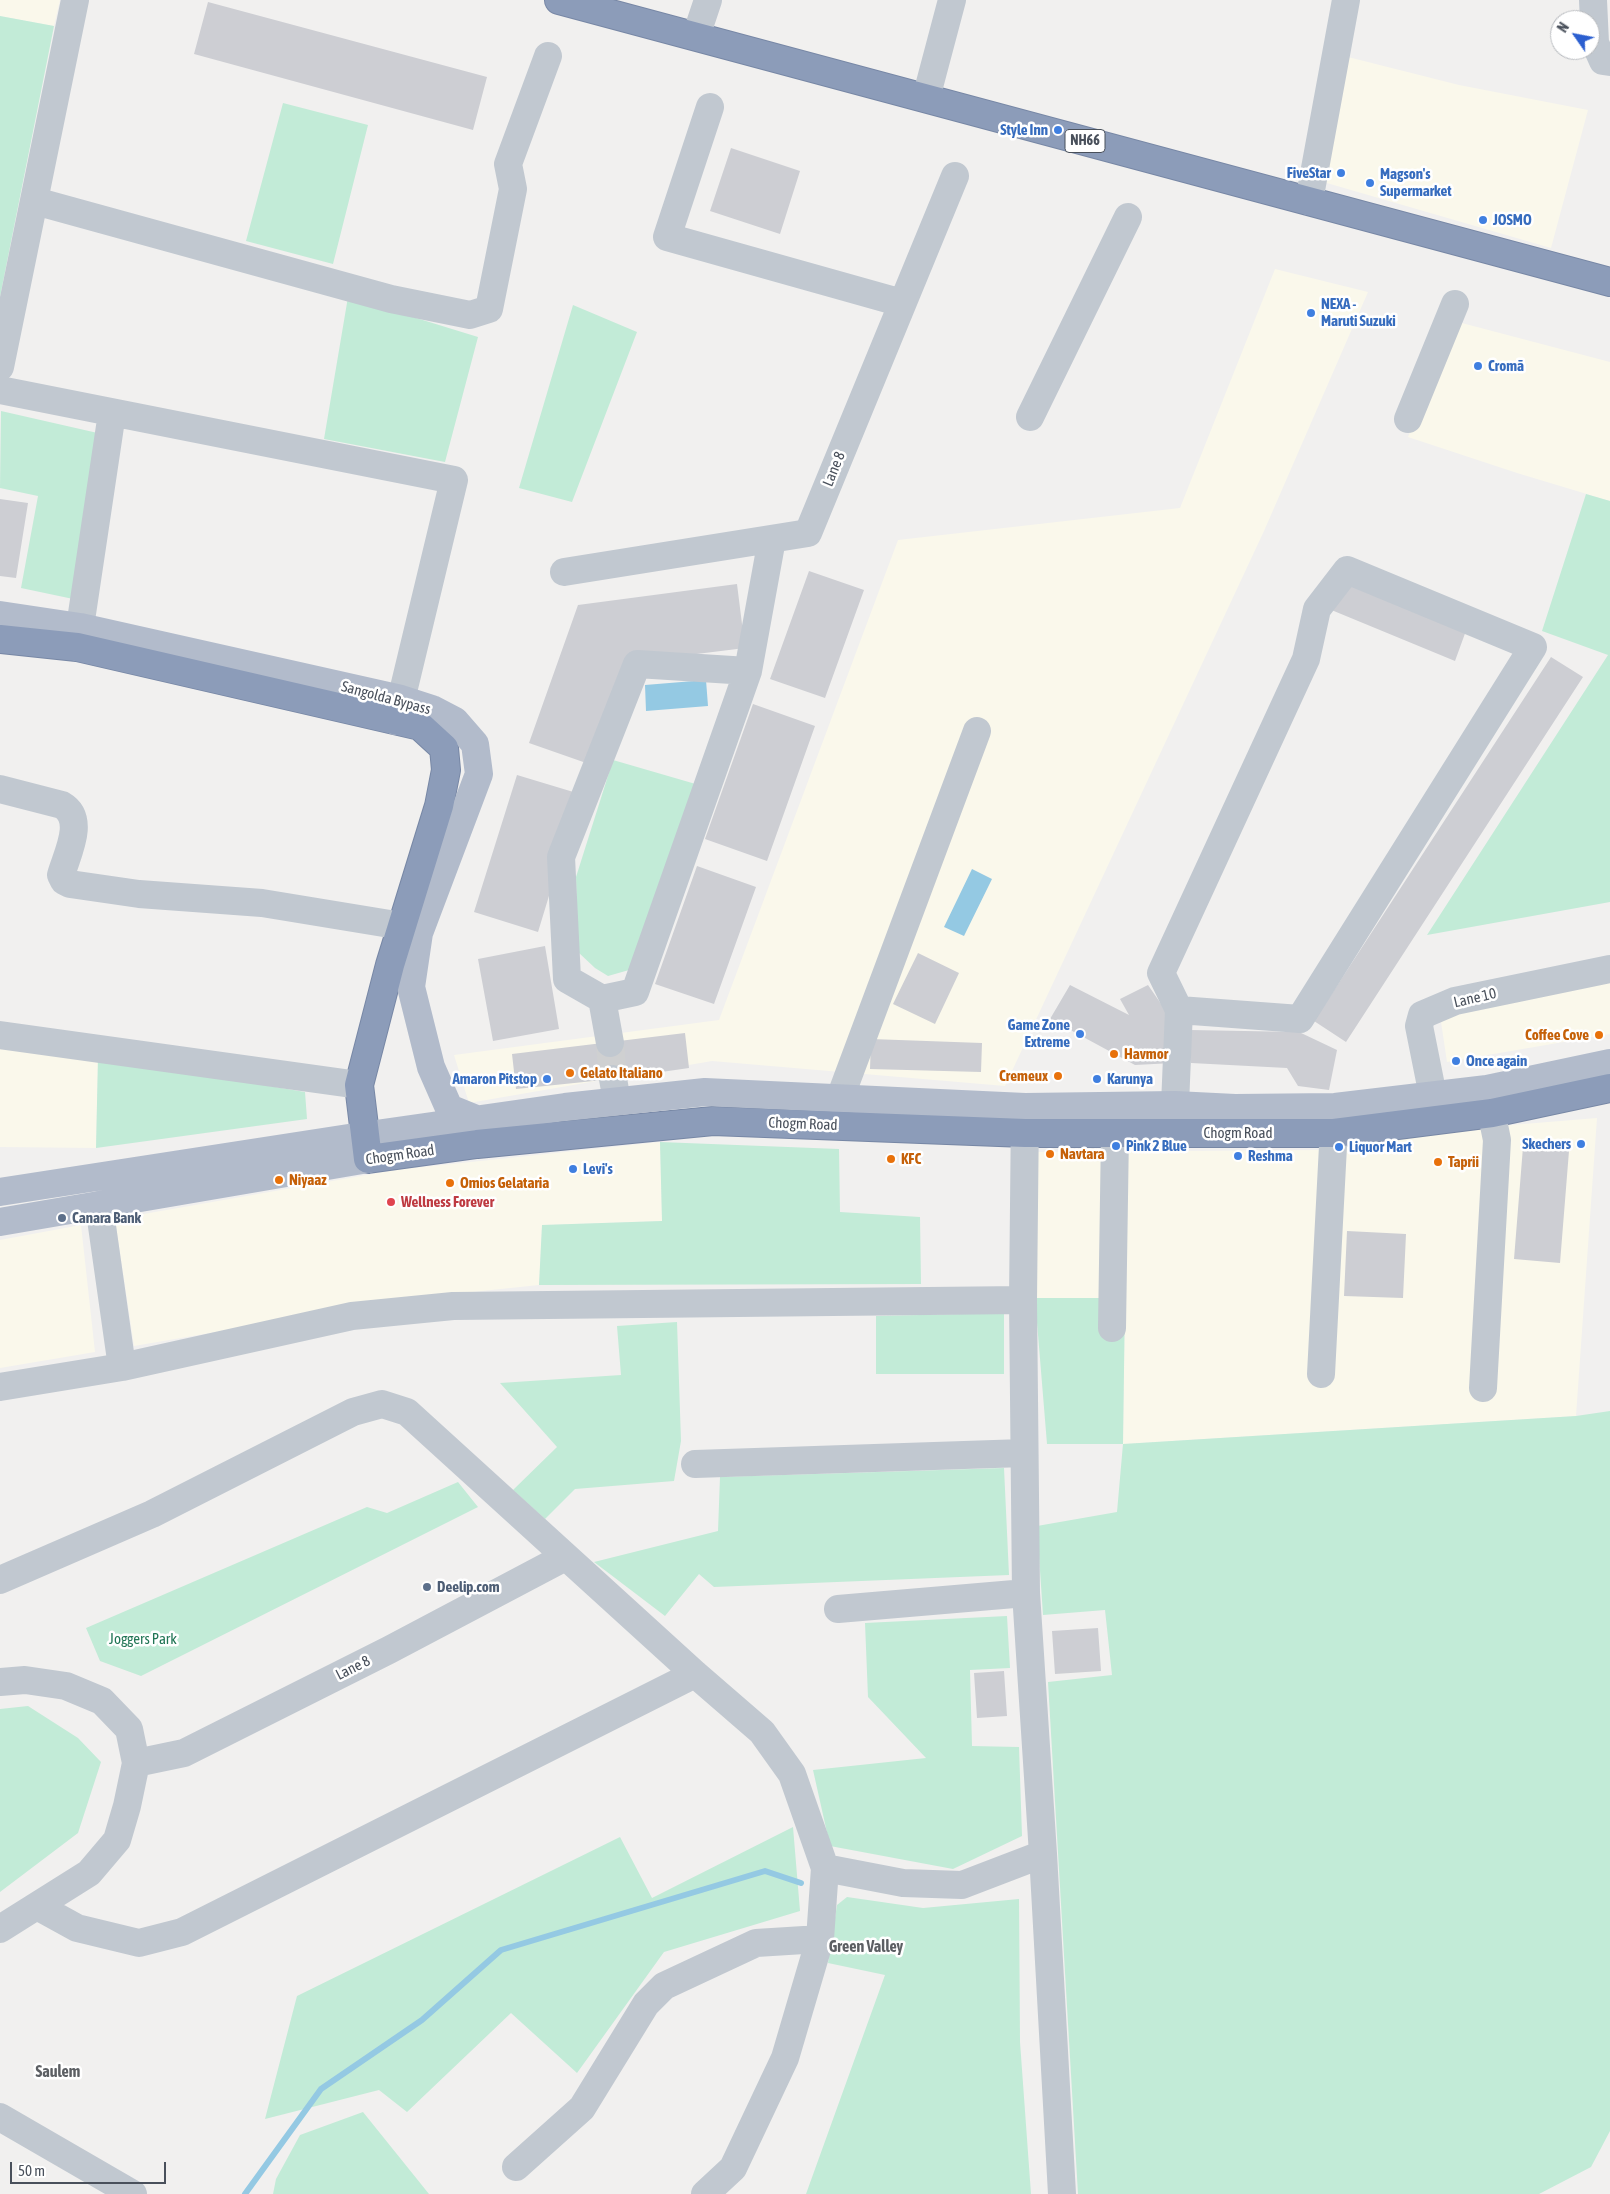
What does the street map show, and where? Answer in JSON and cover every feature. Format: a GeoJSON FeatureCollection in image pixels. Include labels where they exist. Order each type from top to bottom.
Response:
{"type":"FeatureCollection","features":[{"type":"Feature","properties":{"kind":"highway","name":"NH66"},"geometry":{"type":"LineString","coordinates":[[559,0],[1610,282]]}},
{"type":"Feature","properties":{"kind":"highway","name":"Sangolda Bypass"},"geometry":{"type":"LineString","coordinates":[[0,639],[79,637],[398,710],[420,726],[444,748],[446,770],[439,806],[402,926],[359,1085],[366,1147]]}},
{"type":"Feature","properties":{"kind":"highway","name":"Chogm Road"},"geometry":{"type":"LineString","coordinates":[[366,1147],[477,1144],[712,1121],[1025,1120],[1115,1133],[1335,1120],[1610,1088]]}},
{"type":"Feature","properties":{"kind":"main road","name":"Sangolda Bypass"},"geometry":{"type":"LineString","coordinates":[[0,615],[79,637]]}},
{"type":"Feature","properties":{"kind":"main road","name":"Sangolda Bypass"},"geometry":{"type":"LineString","coordinates":[[398,710],[432,709],[455,720],[474,744],[479,774],[419,933],[411,987],[431,1067],[449,1108],[476,1119]]}},
{"type":"Feature","properties":{"kind":"main road","name":"Chogm Road"},"geometry":{"type":"LineString","coordinates":[[0,1222],[99,1205],[366,1147],[476,1119],[615,1090],[840,1098],[1025,1120],[1175,1104],[1235,1108],[1335,1120],[1433,1096],[1489,1101],[1610,1063]]}},
{"type":"Feature","properties":{"kind":"main road","name":"Chogm Road"},"geometry":{"type":"LineString","coordinates":[[0,1192],[366,1147]]}},
{"type":"Feature","properties":{"kind":"street"},"geometry":{"type":"LineString","coordinates":[[0,367],[75,0]]}},
{"type":"Feature","properties":{"kind":"street"},"geometry":{"type":"LineString","coordinates":[[696,36],[708,0]]}},
{"type":"Feature","properties":{"kind":"street"},"geometry":{"type":"LineString","coordinates":[[926,98],[952,0]]}},
{"type":"Feature","properties":{"kind":"street"},"geometry":{"type":"LineString","coordinates":[[1309,201],[1346,0]]}},
{"type":"Feature","properties":{"kind":"street"},"geometry":{"type":"LineString","coordinates":[[1593,0],[1595,43],[1603,62],[1610,62]]}},
{"type":"Feature","properties":{"kind":"street"},"geometry":{"type":"LineString","coordinates":[[35,201],[391,299],[470,315],[489,308],[513,189],[508,164],[548,56]]}},
{"type":"Feature","properties":{"kind":"street"},"geometry":{"type":"LineString","coordinates":[[710,107],[667,237],[902,303]]}},
{"type":"Feature","properties":{"kind":"street","name":"Lane 8"},"geometry":{"type":"LineString","coordinates":[[564,572],[808,534],[955,176]]}},
{"type":"Feature","properties":{"kind":"street"},"geometry":{"type":"LineString","coordinates":[[1030,417],[1128,217]]}},
{"type":"Feature","properties":{"kind":"street"},"geometry":{"type":"LineString","coordinates":[[1408,419],[1455,304]]}},
{"type":"Feature","properties":{"kind":"street"},"geometry":{"type":"LineString","coordinates":[[0,390],[454,480],[398,710]]}},
{"type":"Feature","properties":{"kind":"street"},"geometry":{"type":"LineString","coordinates":[[79,637],[112,413]]}},
{"type":"Feature","properties":{"kind":"street"},"geometry":{"type":"LineString","coordinates":[[748,671],[637,664],[561,857],[567,979],[602,999],[635,992],[748,671],[772,539]]}},
{"type":"Feature","properties":{"kind":"street"},"geometry":{"type":"LineString","coordinates":[[1175,1104],[1179,1010],[1161,973],[1306,659],[1317,609],[1347,570],[1533,647],[1300,1019],[1179,1010]]}},
{"type":"Feature","properties":{"kind":"street"},"geometry":{"type":"LineString","coordinates":[[840,1098],[977,731]]}},
{"type":"Feature","properties":{"kind":"street"},"geometry":{"type":"LineString","coordinates":[[0,789],[62,805],[70,810],[74,818],[74,828],[62,875],[64,881],[70,884],[139,894],[262,904],[402,926]]}},
{"type":"Feature","properties":{"kind":"street","name":"Lane 10"},"geometry":{"type":"LineString","coordinates":[[1433,1096],[1419,1026],[1422,1015],[1455,1001],[1610,969]]}},
{"type":"Feature","properties":{"kind":"street"},"geometry":{"type":"LineString","coordinates":[[602,999],[610,1043]]}},
{"type":"Feature","properties":{"kind":"street"},"geometry":{"type":"LineString","coordinates":[[0,1035],[359,1085]]}},
{"type":"Feature","properties":{"kind":"street"},"geometry":{"type":"LineString","coordinates":[[1483,1388],[1497,1140],[1489,1101]]}},
{"type":"Feature","properties":{"kind":"street"},"geometry":{"type":"LineString","coordinates":[[1025,1120],[1023,1300],[1026,1593],[1062,2194]]}},
{"type":"Feature","properties":{"kind":"street"},"geometry":{"type":"LineString","coordinates":[[1321,1374],[1335,1120]]}},
{"type":"Feature","properties":{"kind":"street"},"geometry":{"type":"LineString","coordinates":[[1112,1328],[1115,1133]]}},
{"type":"Feature","properties":{"kind":"street"},"geometry":{"type":"LineString","coordinates":[[99,1205],[122,1367]]}},
{"type":"Feature","properties":{"kind":"street"},"geometry":{"type":"LineString","coordinates":[[0,1387],[122,1367],[352,1316],[453,1306],[1023,1300]]}},
{"type":"Feature","properties":{"kind":"street"},"geometry":{"type":"LineString","coordinates":[[0,1580],[152,1514],[353,1412],[382,1404],[407,1412],[695,1674],[762,1732],[792,1774],[825,1868],[820,1939],[785,2058],[733,2168],[705,2194]]}},
{"type":"Feature","properties":{"kind":"street"},"geometry":{"type":"LineString","coordinates":[[695,1464],[1024,1454]]}},
{"type":"Feature","properties":{"kind":"street","name":"Lane 8"},"geometry":{"type":"LineString","coordinates":[[136,1763],[184,1753],[389,1650],[566,1557]]}},
{"type":"Feature","properties":{"kind":"street"},"geometry":{"type":"LineString","coordinates":[[838,1608],[1026,1593]]}},
{"type":"Feature","properties":{"kind":"street"},"geometry":{"type":"LineString","coordinates":[[37,1906],[77,1928],[139,1942],[182,1932],[695,1674]]}},
{"type":"Feature","properties":{"kind":"street"},"geometry":{"type":"LineString","coordinates":[[0,1682],[25,1680],[66,1686],[102,1701],[129,1729],[136,1763],[127,1806],[116,1840],[89,1873],[0,1929]]}},
{"type":"Feature","properties":{"kind":"street"},"geometry":{"type":"LineString","coordinates":[[825,1868],[903,1884],[962,1885],[1043,1854]]}},
{"type":"Feature","properties":{"kind":"street"},"geometry":{"type":"LineString","coordinates":[[516,2167],[582,2108],[646,2004],[664,1986],[756,1943],[820,1939]]}},
{"type":"Feature","properties":{"kind":"street"},"geometry":{"type":"LineString","coordinates":[[0,2117],[133,2194]]}},
{"type":"Feature","properties":{"kind":"shaded area"},"geometry":{"type":"Polygon","coordinates":[[[0,0],[60,0],[54,26],[0,16],[0,0]]]}},
{"type":"Feature","properties":{"kind":"shaded area"},"geometry":{"type":"Polygon","coordinates":[[[1344,56],[1459,85],[1588,110],[1551,248],[1313,179],[1344,56]]]}},
{"type":"Feature","properties":{"kind":"shaded area"},"geometry":{"type":"Polygon","coordinates":[[[1275,269],[1368,292],[1264,531],[1005,1086],[712,1061],[469,1103],[454,1055],[719,1020],[898,540],[1180,508],[1275,269]]]}},
{"type":"Feature","properties":{"kind":"shaded area"},"geometry":{"type":"Polygon","coordinates":[[[1458,322],[1610,362],[1610,501],[1408,437],[1458,322]]]}},
{"type":"Feature","properties":{"kind":"shaded area"},"geometry":{"type":"Polygon","coordinates":[[[1610,980],[1610,1034],[1447,1062],[1440,1015],[1610,980]]]}},
{"type":"Feature","properties":{"kind":"shaded area"},"geometry":{"type":"Polygon","coordinates":[[[0,1044],[98,1057],[96,1148],[0,1147],[0,1044]]]}},
{"type":"Feature","properties":{"kind":"shaded area"},"geometry":{"type":"Polygon","coordinates":[[[1597,1118],[1576,1416],[1123,1444],[1125,1298],[1035,1298],[1037,1152],[1319,1150],[1487,1127],[1597,1118]]]}},
{"type":"Feature","properties":{"kind":"shaded area"},"geometry":{"type":"Polygon","coordinates":[[[660,1142],[662,1221],[542,1225],[539,1285],[415,1298],[134,1346],[115,1219],[395,1170],[660,1142]]]}},
{"type":"Feature","properties":{"kind":"shaded area"},"geometry":{"type":"Polygon","coordinates":[[[81,1225],[95,1352],[0,1368],[0,1240],[81,1225]]]}},
{"type":"Feature","properties":{"kind":"green space"},"geometry":{"type":"Polygon","coordinates":[[[0,16],[54,26],[0,297],[0,16]]]}},
{"type":"Feature","properties":{"kind":"green space"},"geometry":{"type":"Polygon","coordinates":[[[283,103],[368,125],[333,264],[246,241],[283,103]]]}},
{"type":"Feature","properties":{"kind":"green space"},"geometry":{"type":"Polygon","coordinates":[[[348,297],[478,337],[445,462],[324,439],[348,297]]]}},
{"type":"Feature","properties":{"kind":"green space"},"geometry":{"type":"Polygon","coordinates":[[[573,305],[637,332],[572,502],[519,488],[573,305]]]}},
{"type":"Feature","properties":{"kind":"green space"},"geometry":{"type":"Polygon","coordinates":[[[1,411],[102,434],[78,600],[21,588],[38,496],[0,488],[1,411]]]}},
{"type":"Feature","properties":{"kind":"green space"},"geometry":{"type":"Polygon","coordinates":[[[1586,494],[1610,501],[1610,902],[1427,935],[1608,655],[1542,631],[1586,494]]]}},
{"type":"Feature","properties":{"kind":"green space"},"geometry":{"type":"Polygon","coordinates":[[[613,760],[699,785],[629,970],[608,976],[595,968],[578,952],[576,877],[613,760]]]}},
{"type":"Feature","properties":{"kind":"green space"},"geometry":{"type":"Polygon","coordinates":[[[98,1057],[305,1092],[307,1119],[96,1148],[98,1057]]]}},
{"type":"Feature","properties":{"kind":"green space"},"geometry":{"type":"Polygon","coordinates":[[[660,1142],[839,1149],[840,1212],[920,1217],[921,1284],[539,1285],[542,1225],[662,1221],[660,1142]]]}},
{"type":"Feature","properties":{"kind":"green space"},"geometry":{"type":"Polygon","coordinates":[[[1035,1298],[1125,1298],[1123,1444],[1047,1444],[1035,1298]]]}},
{"type":"Feature","properties":{"kind":"green space"},"geometry":{"type":"Polygon","coordinates":[[[1004,1313],[1004,1374],[876,1374],[876,1316],[1004,1313]]]}},
{"type":"Feature","properties":{"kind":"green space"},"geometry":{"type":"Polygon","coordinates":[[[677,1322],[681,1441],[674,1481],[575,1489],[545,1519],[513,1490],[557,1447],[500,1383],[621,1375],[617,1326],[677,1322]]]}},
{"type":"Feature","properties":{"kind":"green space"},"geometry":{"type":"Polygon","coordinates":[[[1610,1411],[1610,2131],[1591,2167],[1539,2194],[1078,2194],[1048,1682],[1112,1675],[1105,1610],[1043,1615],[1037,1526],[1117,1512],[1123,1444],[1576,1416],[1610,1411]]]}},
{"type":"Feature","properties":{"kind":"green space"},"geometry":{"type":"Polygon","coordinates":[[[1004,1468],[1009,1575],[714,1587],[699,1574],[665,1616],[594,1562],[718,1531],[720,1477],[1004,1468]]]}},
{"type":"Feature","properties":{"kind":"green space","name":"Joggers Park"},"geometry":{"type":"Polygon","coordinates":[[[458,1482],[478,1507],[141,1676],[100,1661],[86,1628],[367,1507],[387,1513],[458,1482]]]}},
{"type":"Feature","properties":{"kind":"green space"},"geometry":{"type":"Polygon","coordinates":[[[1007,1616],[1010,1668],[970,1670],[972,1746],[1019,1747],[1022,1836],[953,1869],[830,1846],[813,1770],[926,1758],[868,1697],[865,1623],[1007,1616]]]}},
{"type":"Feature","properties":{"kind":"green space"},"geometry":{"type":"Polygon","coordinates":[[[28,1706],[78,1738],[101,1762],[78,1833],[0,1892],[0,1709],[28,1706]]]}},
{"type":"Feature","properties":{"kind":"green space"},"geometry":{"type":"Polygon","coordinates":[[[793,1827],[800,1911],[664,1952],[577,2073],[511,2013],[407,2112],[379,2090],[265,2119],[297,1996],[620,1837],[652,1898],[793,1827]]]}},
{"type":"Feature","properties":{"kind":"green space"},"geometry":{"type":"Polygon","coordinates":[[[847,1897],[923,1908],[1019,1899],[1020,2042],[1031,2194],[806,2194],[885,1975],[828,1963],[837,1905],[847,1897]]]}},
{"type":"Feature","properties":{"kind":"green space"},"geometry":{"type":"Polygon","coordinates":[[[363,2112],[429,2194],[273,2194],[276,2179],[300,2135],[363,2112]]]}},
{"type":"Feature","properties":{"kind":"water"},"geometry":{"type":"Polygon","coordinates":[[[706,680],[708,706],[646,711],[645,685],[706,680]]]}},
{"type":"Feature","properties":{"kind":"water"},"geometry":{"type":"Polygon","coordinates":[[[972,869],[992,879],[964,936],[944,927],[972,869]]]}},
{"type":"Feature","properties":{"kind":"building"},"geometry":{"type":"Polygon","coordinates":[[[208,2],[487,77],[473,130],[194,54],[208,2]]]}},
{"type":"Feature","properties":{"kind":"building"},"geometry":{"type":"Polygon","coordinates":[[[731,148],[800,171],[780,234],[710,211],[731,148]]]}},
{"type":"Feature","properties":{"kind":"building"},"geometry":{"type":"Polygon","coordinates":[[[0,499],[28,503],[16,578],[0,576],[0,499]]]}},
{"type":"Feature","properties":{"kind":"building"},"geometry":{"type":"Polygon","coordinates":[[[809,571],[864,590],[825,698],[770,679],[809,571]]]}},
{"type":"Feature","properties":{"kind":"building"},"geometry":{"type":"Polygon","coordinates":[[[1342,577],[1467,628],[1455,661],[1329,609],[1342,577]]]}},
{"type":"Feature","properties":{"kind":"building"},"geometry":{"type":"Polygon","coordinates":[[[737,584],[745,648],[624,663],[589,764],[529,743],[578,605],[737,584]]]}},
{"type":"Feature","properties":{"kind":"building"},"geometry":{"type":"Polygon","coordinates":[[[1551,657],[1583,677],[1346,1042],[1314,1021],[1551,657]]]}},
{"type":"Feature","properties":{"kind":"building"},"geometry":{"type":"Polygon","coordinates":[[[753,704],[815,726],[767,861],[705,839],[753,704]]]}},
{"type":"Feature","properties":{"kind":"building"},"geometry":{"type":"Polygon","coordinates":[[[517,775],[580,794],[538,932],[474,912],[517,775]]]}},
{"type":"Feature","properties":{"kind":"building"},"geometry":{"type":"Polygon","coordinates":[[[697,866],[756,887],[714,1004],[655,984],[697,866]]]}},
{"type":"Feature","properties":{"kind":"building"},"geometry":{"type":"Polygon","coordinates":[[[545,946],[559,1029],[493,1041],[478,959],[545,946]]]}},
{"type":"Feature","properties":{"kind":"building"},"geometry":{"type":"Polygon","coordinates":[[[918,953],[959,973],[935,1024],[893,1004],[918,953]]]}},
{"type":"Feature","properties":{"kind":"building"},"geometry":{"type":"Polygon","coordinates":[[[1070,985],[1129,1015],[1120,999],[1148,985],[1177,1027],[1173,1063],[1135,1065],[1050,1019],[1070,985]]]}},
{"type":"Feature","properties":{"kind":"building"},"geometry":{"type":"Polygon","coordinates":[[[1190,1030],[1299,1032],[1337,1050],[1329,1090],[1298,1086],[1287,1068],[1191,1063],[1190,1030]]]}},
{"type":"Feature","properties":{"kind":"building"},"geometry":{"type":"Polygon","coordinates":[[[685,1033],[689,1068],[613,1079],[516,1089],[512,1054],[685,1033]]]}},
{"type":"Feature","properties":{"kind":"building"},"geometry":{"type":"Polygon","coordinates":[[[871,1039],[982,1043],[981,1072],[870,1069],[871,1039]]]}},
{"type":"Feature","properties":{"kind":"building"},"geometry":{"type":"Polygon","coordinates":[[[1523,1147],[1569,1151],[1560,1263],[1514,1259],[1523,1147]]]}},
{"type":"Feature","properties":{"kind":"building"},"geometry":{"type":"Polygon","coordinates":[[[1347,1231],[1406,1234],[1403,1298],[1344,1296],[1347,1231]]]}},
{"type":"Feature","properties":{"kind":"building"},"geometry":{"type":"Polygon","coordinates":[[[1098,1628],[1101,1671],[1055,1674],[1052,1631],[1098,1628]]]}},
{"type":"Feature","properties":{"kind":"building"},"geometry":{"type":"Polygon","coordinates":[[[1004,1671],[1007,1716],[977,1718],[974,1673],[1004,1671]]]}},
{"type":"Feature","properties":{"kind":"waterway"},"geometry":{"type":"LineString","coordinates":[[245,2194],[321,2089],[422,2020],[501,1950],[765,1871],[801,1883]]}},
{"type":"Feature","properties":{"kind":"tunnel"},"geometry":{"type":"LineString","coordinates":[[610,1043],[613,1079]]}},
{"type":"Feature","properties":{"kind":"place","name":"Style Inn"},"geometry":{"type":"Point","coordinates":[1058,130]}},
{"type":"Feature","properties":{"kind":"place","name":"FiveStar"},"geometry":{"type":"Point","coordinates":[1341,173]}},
{"type":"Feature","properties":{"kind":"place","name":"Magson's Supermarket"},"geometry":{"type":"Point","coordinates":[1370,183]}},
{"type":"Feature","properties":{"kind":"place","name":"JOSMO"},"geometry":{"type":"Point","coordinates":[1483,220]}},
{"type":"Feature","properties":{"kind":"place","name":"NEXA - Maruti Suzuki"},"geometry":{"type":"Point","coordinates":[1311,313]}},
{"type":"Feature","properties":{"kind":"place","name":"Cromā"},"geometry":{"type":"Point","coordinates":[1478,366]}},
{"type":"Feature","properties":{"kind":"place","name":"Game Zone Extreme"},"geometry":{"type":"Point","coordinates":[1080,1034]}},
{"type":"Feature","properties":{"kind":"place","name":"Coffee Cove"},"geometry":{"type":"Point","coordinates":[1599,1035]}},
{"type":"Feature","properties":{"kind":"place","name":"Havmor"},"geometry":{"type":"Point","coordinates":[1114,1054]}},
{"type":"Feature","properties":{"kind":"place","name":"Once again"},"geometry":{"type":"Point","coordinates":[1456,1061]}},
{"type":"Feature","properties":{"kind":"place","name":"Gelato Italiano"},"geometry":{"type":"Point","coordinates":[570,1073]}},
{"type":"Feature","properties":{"kind":"place","name":"Cremeux"},"geometry":{"type":"Point","coordinates":[1058,1076]}},
{"type":"Feature","properties":{"kind":"place","name":"Amaron Pitstop"},"geometry":{"type":"Point","coordinates":[547,1079]}},
{"type":"Feature","properties":{"kind":"place","name":"Karunya"},"geometry":{"type":"Point","coordinates":[1097,1079]}},
{"type":"Feature","properties":{"kind":"place","name":"Skechers"},"geometry":{"type":"Point","coordinates":[1581,1144]}},
{"type":"Feature","properties":{"kind":"place","name":"Pink 2 Blue"},"geometry":{"type":"Point","coordinates":[1116,1146]}},
{"type":"Feature","properties":{"kind":"place","name":"Liquor Mart"},"geometry":{"type":"Point","coordinates":[1339,1147]}},
{"type":"Feature","properties":{"kind":"place","name":"Navtara"},"geometry":{"type":"Point","coordinates":[1050,1154]}},
{"type":"Feature","properties":{"kind":"place","name":"Reshma"},"geometry":{"type":"Point","coordinates":[1238,1156]}},
{"type":"Feature","properties":{"kind":"place","name":"KFC"},"geometry":{"type":"Point","coordinates":[891,1159]}},
{"type":"Feature","properties":{"kind":"place","name":"Taprii"},"geometry":{"type":"Point","coordinates":[1438,1162]}},
{"type":"Feature","properties":{"kind":"place","name":"Levi's"},"geometry":{"type":"Point","coordinates":[573,1169]}},
{"type":"Feature","properties":{"kind":"place","name":"Niyaaz"},"geometry":{"type":"Point","coordinates":[279,1180]}},
{"type":"Feature","properties":{"kind":"place","name":"Omios Gelataria"},"geometry":{"type":"Point","coordinates":[450,1183]}},
{"type":"Feature","properties":{"kind":"place","name":"Wellness Forever"},"geometry":{"type":"Point","coordinates":[391,1202]}},
{"type":"Feature","properties":{"kind":"place","name":"Canara Bank"},"geometry":{"type":"Point","coordinates":[62,1218]}},
{"type":"Feature","properties":{"kind":"place","name":"Deelip.com"},"geometry":{"type":"Point","coordinates":[427,1587]}},
{"type":"Feature","properties":{"kind":"district","name":"Green Valley"},"geometry":{"type":"Point","coordinates":[866,1947]}},
{"type":"Feature","properties":{"kind":"district","name":"Saulem"},"geometry":{"type":"Point","coordinates":[58,2072]}}]}
